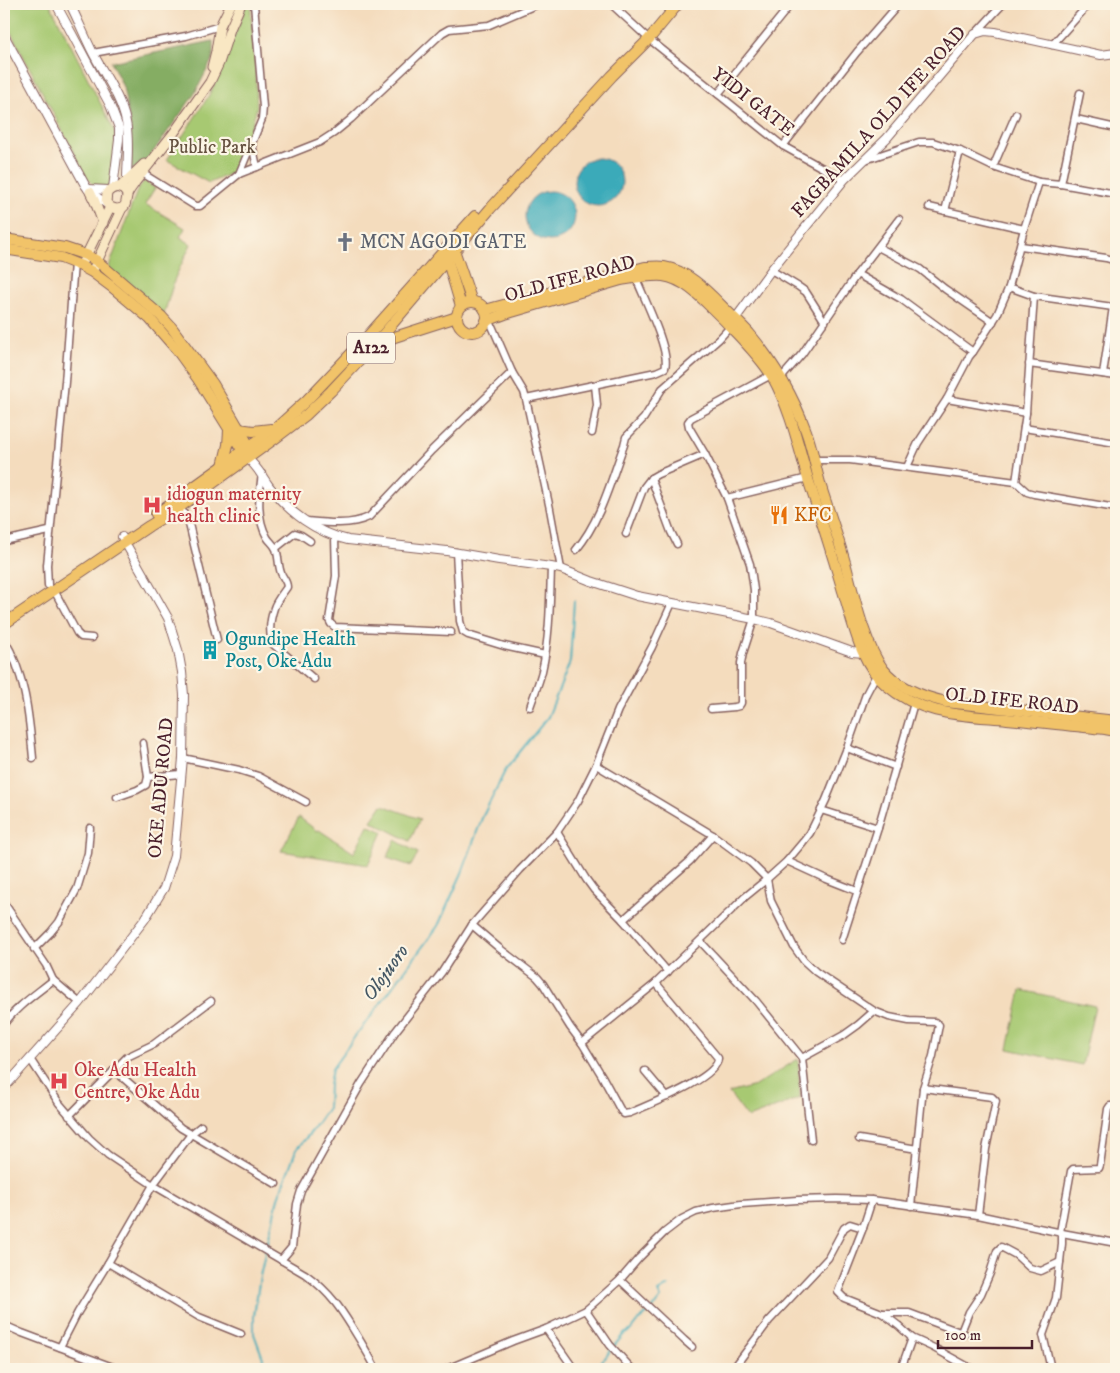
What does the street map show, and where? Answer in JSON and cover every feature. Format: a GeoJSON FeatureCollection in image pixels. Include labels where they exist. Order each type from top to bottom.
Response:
{"type":"FeatureCollection","features":[{"type":"Feature","properties":{"kind":"main road"},"geometry":{"type":"LineString","coordinates":[[77,264],[86,255],[103,223],[109,206],[106,196],[147,161],[201,88],[212,66],[220,26],[231,4]]}},
{"type":"Feature","properties":{"kind":"main road"},"geometry":{"type":"LineString","coordinates":[[127,195],[210,82],[241,4]]}},
{"type":"Feature","properties":{"kind":"main road","name":"A122"},"geometry":{"type":"LineString","coordinates":[[646,37],[670,4]]}},
{"type":"Feature","properties":{"kind":"main road","name":"A122"},"geometry":{"type":"LineString","coordinates":[[124,539],[180,506],[248,452],[307,400],[490,209],[678,4]]}},
{"type":"Feature","properties":{"kind":"main road"},"geometry":{"type":"LineString","coordinates":[[92,272],[127,201],[127,195],[123,189],[114,189]]}},
{"type":"Feature","properties":{"kind":"main road"},"geometry":{"type":"LineString","coordinates":[[89,191],[96,202],[103,223]]}},
{"type":"Feature","properties":{"kind":"main road"},"geometry":{"type":"LineString","coordinates":[[109,206],[116,209],[122,208]]}},
{"type":"Feature","properties":{"kind":"main road"},"geometry":{"type":"LineString","coordinates":[[4,239],[65,248],[86,255],[97,261],[161,316],[213,384],[231,425],[223,466]]}},
{"type":"Feature","properties":{"kind":"main road"},"geometry":{"type":"LineString","coordinates":[[4,249],[43,255],[77,264],[92,272],[150,319],[161,330],[198,379],[248,452]]}},
{"type":"Feature","properties":{"kind":"main road"},"geometry":{"type":"LineString","coordinates":[[376,343],[457,317],[461,306],[472,302],[450,251]]}},
{"type":"Feature","properties":{"kind":"main road"},"geometry":{"type":"LineString","coordinates":[[450,251],[461,306]]}},
{"type":"Feature","properties":{"kind":"main road","name":"A122"},"geometry":{"type":"LineString","coordinates":[[4,616],[51,588],[124,539],[223,466],[273,440],[306,415],[376,343],[450,251]]}},
{"type":"Feature","properties":{"kind":"main road","name":"OLD IFE ROAD"},"geometry":{"type":"LineString","coordinates":[[485,310],[615,274],[645,267],[663,267],[674,270],[693,280],[706,291],[732,323]]}},
{"type":"Feature","properties":{"kind":"main road","name":"OLD IFE ROAD"},"geometry":{"type":"LineString","coordinates":[[457,317],[461,327],[468,331],[475,331],[479,330],[488,320],[505,314],[618,281],[662,276],[673,278],[682,283],[732,323],[748,332],[777,376],[814,460],[872,650],[884,670],[892,678],[914,692],[946,702],[1116,721]]}},
{"type":"Feature","properties":{"kind":"main road","name":"OLD IFE ROAD"},"geometry":{"type":"LineString","coordinates":[[472,302],[479,304],[485,310],[488,320]]}},
{"type":"Feature","properties":{"kind":"main road"},"geometry":{"type":"LineString","coordinates":[[231,425],[260,431],[275,429]]}},
{"type":"Feature","properties":{"kind":"main road","name":"OLD IFE ROAD"},"geometry":{"type":"LineString","coordinates":[[801,434],[808,478],[851,619],[864,653],[876,675],[897,694],[914,703],[946,714],[1116,731]]}},
{"type":"Feature","properties":{"kind":"main road","name":"A122"},"geometry":{"type":"LineString","coordinates":[[4,624],[51,588]]}},
{"type":"Feature","properties":{"kind":"street"},"geometry":{"type":"LineString","coordinates":[[56,4],[110,105],[119,128],[114,189],[89,191]]}},
{"type":"Feature","properties":{"kind":"street"},"geometry":{"type":"LineString","coordinates":[[70,4],[123,110],[128,137],[126,180]]}},
{"type":"Feature","properties":{"kind":"street"},"geometry":{"type":"LineString","coordinates":[[239,174],[262,119],[263,108],[254,4]]}},
{"type":"Feature","properties":{"kind":"street"},"geometry":{"type":"LineString","coordinates":[[142,173],[195,206],[200,206],[239,174],[320,142],[334,133],[449,28],[489,25],[538,4]]}},
{"type":"Feature","properties":{"kind":"street","name":"YIDI GATE"},"geometry":{"type":"LineString","coordinates":[[610,4],[646,37],[783,146],[844,180]]}},
{"type":"Feature","properties":{"kind":"street"},"geometry":{"type":"LineString","coordinates":[[718,94],[791,4]]}},
{"type":"Feature","properties":{"kind":"street"},"geometry":{"type":"LineString","coordinates":[[783,146],[857,52],[899,4]]}},
{"type":"Feature","properties":{"kind":"street"},"geometry":{"type":"LineString","coordinates":[[975,34],[1002,4]]}},
{"type":"Feature","properties":{"kind":"street"},"geometry":{"type":"LineString","coordinates":[[1052,45],[1089,4]]}},
{"type":"Feature","properties":{"kind":"street"},"geometry":{"type":"LineString","coordinates":[[93,53],[145,45],[220,26]]}},
{"type":"Feature","properties":{"kind":"street","name":"FAGBAMILA OLD IFE ROAD"},"geometry":{"type":"LineString","coordinates":[[732,323],[771,270],[844,180],[896,128],[975,34],[985,31],[995,32],[1101,55],[1116,53]]}},
{"type":"Feature","properties":{"kind":"street"},"geometry":{"type":"LineString","coordinates":[[4,35],[66,153],[89,191],[109,206]]}},
{"type":"Feature","properties":{"kind":"street"},"geometry":{"type":"LineString","coordinates":[[1061,184],[1080,93]]}},
{"type":"Feature","properties":{"kind":"street"},"geometry":{"type":"LineString","coordinates":[[993,167],[1016,114]]}},
{"type":"Feature","properties":{"kind":"street"},"geometry":{"type":"LineString","coordinates":[[1076,119],[1116,128]]}},
{"type":"Feature","properties":{"kind":"street"},"geometry":{"type":"LineString","coordinates":[[864,161],[919,142],[933,142],[960,151],[993,167],[1039,182],[1116,194]]}},
{"type":"Feature","properties":{"kind":"street"},"geometry":{"type":"LineString","coordinates":[[252,144],[257,167]]}},
{"type":"Feature","properties":{"kind":"street"},"geometry":{"type":"LineString","coordinates":[[945,210],[960,151]]}},
{"type":"Feature","properties":{"kind":"street"},"geometry":{"type":"LineString","coordinates":[[907,468],[918,443],[947,399],[969,357],[994,322],[1009,287],[1024,229],[1039,182]]}},
{"type":"Feature","properties":{"kind":"street"},"geometry":{"type":"LineString","coordinates":[[929,207],[1024,229]]}},
{"type":"Feature","properties":{"kind":"street"},"geometry":{"type":"LineString","coordinates":[[711,710],[739,706],[741,663],[754,619],[754,590],[750,564],[727,498],[688,422],[691,418],[777,376],[802,354],[857,274],[899,219]]}},
{"type":"Feature","properties":{"kind":"street"},"geometry":{"type":"LineString","coordinates":[[1020,246],[1116,261]]}},
{"type":"Feature","properties":{"kind":"street"},"geometry":{"type":"LineString","coordinates":[[878,247],[920,269],[945,289],[994,322]]}},
{"type":"Feature","properties":{"kind":"street"},"geometry":{"type":"LineString","coordinates":[[77,264],[47,565],[51,588],[77,633],[81,637],[92,638]]}},
{"type":"Feature","properties":{"kind":"street"},"geometry":{"type":"LineString","coordinates":[[771,270],[806,292],[825,322]]}},
{"type":"Feature","properties":{"kind":"street"},"geometry":{"type":"LineString","coordinates":[[857,274],[901,299],[973,352]]}},
{"type":"Feature","properties":{"kind":"street"},"geometry":{"type":"LineString","coordinates":[[526,399],[656,372],[665,368],[667,363],[661,340],[636,278]]}},
{"type":"Feature","properties":{"kind":"street"},"geometry":{"type":"LineString","coordinates":[[1009,287],[1034,296],[1115,307],[1103,374]]}},
{"type":"Feature","properties":{"kind":"street"},"geometry":{"type":"LineString","coordinates":[[1016,482],[1026,413],[1034,296]]}},
{"type":"Feature","properties":{"kind":"street"},"geometry":{"type":"LineString","coordinates":[[488,320],[526,399],[561,569]]}},
{"type":"Feature","properties":{"kind":"street"},"geometry":{"type":"LineString","coordinates":[[576,550],[586,538],[597,516],[626,437],[644,418],[662,389],[719,340],[732,323]]}},
{"type":"Feature","properties":{"kind":"street"},"geometry":{"type":"LineString","coordinates":[[1029,364],[1116,376]]}},
{"type":"Feature","properties":{"kind":"street"},"geometry":{"type":"LineString","coordinates":[[306,521],[340,523],[358,521],[369,517],[432,450],[512,372]]}},
{"type":"Feature","properties":{"kind":"street"},"geometry":{"type":"LineString","coordinates":[[592,433],[597,405],[595,385]]}},
{"type":"Feature","properties":{"kind":"street"},"geometry":{"type":"LineString","coordinates":[[947,399],[1026,413]]}},
{"type":"Feature","properties":{"kind":"street"},"geometry":{"type":"LineString","coordinates":[[1024,428],[1116,443]]}},
{"type":"Feature","properties":{"kind":"street"},"geometry":{"type":"LineString","coordinates":[[248,452],[280,500],[322,532],[335,537],[456,552],[561,569],[618,591],[771,623],[852,652],[864,653]]}},
{"type":"Feature","properties":{"kind":"street"},"geometry":{"type":"LineString","coordinates":[[626,534],[644,487],[651,478],[705,454]]}},
{"type":"Feature","properties":{"kind":"street"},"geometry":{"type":"LineString","coordinates":[[814,460],[850,460],[1016,482],[1027,492],[1034,494],[1116,508]]}},
{"type":"Feature","properties":{"kind":"street"},"geometry":{"type":"LineString","coordinates":[[262,474],[259,509],[267,536],[276,548],[281,572],[288,584],[288,587],[274,607],[270,632],[271,639],[274,645],[314,678]]}},
{"type":"Feature","properties":{"kind":"street"},"geometry":{"type":"LineString","coordinates":[[651,478],[677,544]]}},
{"type":"Feature","properties":{"kind":"street"},"geometry":{"type":"LineString","coordinates":[[727,498],[808,478]]}},
{"type":"Feature","properties":{"kind":"street"},"geometry":{"type":"LineString","coordinates":[[180,506],[188,520],[217,640]]}},
{"type":"Feature","properties":{"kind":"street"},"geometry":{"type":"LineString","coordinates":[[4,540],[49,531]]}},
{"type":"Feature","properties":{"kind":"street"},"geometry":{"type":"LineString","coordinates":[[276,548],[295,533],[310,541]]}},
{"type":"Feature","properties":{"kind":"street"},"geometry":{"type":"LineString","coordinates":[[335,537],[336,576],[329,613],[331,624],[336,627],[451,632]]}},
{"type":"Feature","properties":{"kind":"street","name":"OKE ADU ROAD"},"geometry":{"type":"LineString","coordinates":[[4,1088],[80,1003],[145,918],[164,888],[174,856],[183,758],[184,696],[180,665],[168,618],[124,539]]}},
{"type":"Feature","properties":{"kind":"street"},"geometry":{"type":"LineString","coordinates":[[456,552],[460,621],[463,632],[468,636],[545,655]]}},
{"type":"Feature","properties":{"kind":"street"},"geometry":{"type":"LineString","coordinates":[[530,708],[545,655],[549,618],[550,567]]}},
{"type":"Feature","properties":{"kind":"street"},"geometry":{"type":"LineString","coordinates":[[281,1260],[292,1247],[297,1204],[301,1191],[361,1084],[395,1032],[442,972],[472,925],[520,870],[557,832],[578,801],[596,765],[618,710],[652,647],[672,603]]}},
{"type":"Feature","properties":{"kind":"street"},"geometry":{"type":"LineString","coordinates":[[4,639],[23,685],[30,723],[33,758]]}},
{"type":"Feature","properties":{"kind":"street"},"geometry":{"type":"LineString","coordinates":[[582,1043],[656,983],[745,897],[787,861],[806,838],[821,810],[847,748],[866,694],[876,675]]}},
{"type":"Feature","properties":{"kind":"street"},"geometry":{"type":"LineString","coordinates":[[842,940],[878,828],[914,703]]}},
{"type":"Feature","properties":{"kind":"street"},"geometry":{"type":"LineString","coordinates":[[117,797],[146,785],[148,777],[143,744]]}},
{"type":"Feature","properties":{"kind":"street"},"geometry":{"type":"LineString","coordinates":[[847,748],[896,767]]}},
{"type":"Feature","properties":{"kind":"street"},"geometry":{"type":"LineString","coordinates":[[183,758],[258,776],[306,802]]}},
{"type":"Feature","properties":{"kind":"street"},"geometry":{"type":"LineString","coordinates":[[596,765],[713,836],[751,863],[767,879],[771,901],[794,947],[804,961],[816,972],[874,1011],[898,1020],[935,1022],[939,1025],[924,1088],[910,1206]]}},
{"type":"Feature","properties":{"kind":"street"},"geometry":{"type":"LineString","coordinates":[[148,777],[181,774]]}},
{"type":"Feature","properties":{"kind":"street"},"geometry":{"type":"LineString","coordinates":[[821,810],[878,828]]}},
{"type":"Feature","properties":{"kind":"street"},"geometry":{"type":"LineString","coordinates":[[34,948],[59,922],[78,889],[88,853],[90,828]]}},
{"type":"Feature","properties":{"kind":"street"},"geometry":{"type":"LineString","coordinates":[[557,832],[594,890],[668,972]]}},
{"type":"Feature","properties":{"kind":"street"},"geometry":{"type":"LineString","coordinates":[[623,920],[690,861],[713,836]]}},
{"type":"Feature","properties":{"kind":"street"},"geometry":{"type":"LineString","coordinates":[[787,861],[857,891]]}},
{"type":"Feature","properties":{"kind":"street"},"geometry":{"type":"LineString","coordinates":[[4,907],[46,965],[53,980],[80,1003]]}},
{"type":"Feature","properties":{"kind":"street"},"geometry":{"type":"LineString","coordinates":[[472,925],[537,977],[582,1043],[624,1114],[667,1097],[700,1080],[715,1068],[718,1062],[718,1058],[656,983]]}},
{"type":"Feature","properties":{"kind":"street"},"geometry":{"type":"LineString","coordinates":[[700,941],[756,1001],[802,1058],[811,1140]]}},
{"type":"Feature","properties":{"kind":"street"},"geometry":{"type":"LineString","coordinates":[[4,1024],[21,1005],[53,980]]}},
{"type":"Feature","properties":{"kind":"street"},"geometry":{"type":"LineString","coordinates":[[69,1116],[126,1058],[154,1044],[211,1001]]}},
{"type":"Feature","properties":{"kind":"street"},"geometry":{"type":"LineString","coordinates":[[802,1058],[844,1035],[874,1011]]}},
{"type":"Feature","properties":{"kind":"street"},"geometry":{"type":"LineString","coordinates":[[30,1059],[69,1116],[108,1155],[153,1185],[318,1283],[344,1313],[376,1369]]}},
{"type":"Feature","properties":{"kind":"street"},"geometry":{"type":"LineString","coordinates":[[114,1070],[181,1128],[276,1184]]}},
{"type":"Feature","properties":{"kind":"street"},"geometry":{"type":"LineString","coordinates":[[645,1071],[667,1097]]}},
{"type":"Feature","properties":{"kind":"street"},"geometry":{"type":"LineString","coordinates":[[924,1088],[992,1097],[996,1102],[986,1148],[978,1215]]}},
{"type":"Feature","properties":{"kind":"street"},"geometry":{"type":"LineString","coordinates":[[1051,1369],[1043,1335],[1056,1298],[1062,1244],[1061,1233],[1071,1171],[1073,1169],[1099,1168],[1108,1108],[1116,1106]]}},
{"type":"Feature","properties":{"kind":"street"},"geometry":{"type":"LineString","coordinates":[[60,1347],[78,1312],[153,1185],[191,1134],[201,1126]]}},
{"type":"Feature","properties":{"kind":"street"},"geometry":{"type":"LineString","coordinates":[[859,1139],[916,1149]]}},
{"type":"Feature","properties":{"kind":"street"},"geometry":{"type":"LineString","coordinates":[[447,1369],[546,1329],[586,1310],[620,1280],[665,1232],[682,1219],[696,1212],[713,1208],[769,1202],[837,1199],[872,1200],[978,1215],[1116,1243]]}},
{"type":"Feature","properties":{"kind":"street"},"geometry":{"type":"LineString","coordinates":[[872,1200],[838,1292],[844,1298],[882,1313],[912,1338],[972,1369]]}},
{"type":"Feature","properties":{"kind":"street"},"geometry":{"type":"LineString","coordinates":[[733,1369],[769,1321],[828,1258],[844,1228],[850,1224],[863,1228]]}},
{"type":"Feature","properties":{"kind":"street"},"geometry":{"type":"LineString","coordinates":[[882,1313],[909,1314],[963,1333],[969,1312],[981,1294],[997,1252],[1002,1247],[1016,1255],[1030,1268],[1041,1271],[1060,1262]]}},
{"type":"Feature","properties":{"kind":"street"},"geometry":{"type":"LineString","coordinates":[[108,1263],[199,1317],[242,1334]]}},
{"type":"Feature","properties":{"kind":"street"},"geometry":{"type":"LineString","coordinates":[[620,1280],[692,1347]]}},
{"type":"Feature","properties":{"kind":"street"},"geometry":{"type":"LineString","coordinates":[[586,1310],[616,1352],[632,1369]]}},
{"type":"Feature","properties":{"kind":"street"},"geometry":{"type":"LineString","coordinates":[[4,1325],[118,1369]]}},
{"type":"Feature","properties":{"kind":"street"},"geometry":{"type":"LineString","coordinates":[[546,1329],[574,1369]]}},
{"type":"Feature","properties":{"kind":"street"},"geometry":{"type":"LineString","coordinates":[[901,1369],[912,1338]]}},
{"type":"Feature","properties":{"kind":"green space"},"geometry":{"type":"Polygon","coordinates":[[[4,4],[50,4],[115,132],[115,174],[108,188],[96,187],[87,178],[4,19],[4,4]]]}},
{"type":"Feature","properties":{"kind":"green space","name":"Public Park"},"geometry":{"type":"Polygon","coordinates":[[[247,4],[251,4],[257,107],[248,137],[234,172],[209,183],[167,160],[208,97],[247,4]]]}},
{"type":"Feature","properties":{"kind":"green space","name":"Public Park"},"geometry":{"type":"Polygon","coordinates":[[[213,41],[213,58],[194,95],[148,159],[131,171],[130,124],[123,87],[111,62],[213,41]]]}},
{"type":"Feature","properties":{"kind":"green space","name":"Public Park"},"geometry":{"type":"Polygon","coordinates":[[[144,181],[155,188],[145,204],[185,228],[180,237],[191,244],[175,278],[162,321],[106,275],[137,191],[144,181]]]}},
{"type":"Feature","properties":{"kind":"green space"},"geometry":{"type":"Polygon","coordinates":[[[382,805],[420,819],[410,841],[371,821],[382,805]]]}},
{"type":"Feature","properties":{"kind":"green space"},"geometry":{"type":"Polygon","coordinates":[[[299,817],[317,831],[319,830],[354,853],[368,825],[383,832],[368,865],[281,851],[299,817]]]}},
{"type":"Feature","properties":{"kind":"green space"},"geometry":{"type":"Polygon","coordinates":[[[395,840],[418,853],[411,866],[387,858],[395,840]]]}},
{"type":"Feature","properties":{"kind":"green space"},"geometry":{"type":"Polygon","coordinates":[[[1021,990],[1095,1006],[1082,1065],[1008,1049],[1021,990]]]}},
{"type":"Feature","properties":{"kind":"green space"},"geometry":{"type":"Polygon","coordinates":[[[798,1059],[800,1098],[748,1118],[729,1093],[755,1086],[798,1059]]]}},
{"type":"Feature","properties":{"kind":"water"},"geometry":{"type":"Polygon","coordinates":[[[593,158],[603,158],[612,162],[618,168],[621,173],[621,191],[612,202],[603,206],[593,206],[584,202],[578,196],[574,187],[574,177],[578,168],[584,162],[593,158]]]}},
{"type":"Feature","properties":{"kind":"water"},"geometry":{"type":"Polygon","coordinates":[[[550,191],[560,193],[568,198],[573,206],[575,216],[573,226],[568,234],[560,239],[550,241],[540,239],[532,234],[527,226],[525,216],[527,206],[532,198],[540,193],[550,191]]]}},
{"type":"Feature","properties":{"kind":"waterway","name":"Olojuoro"},"geometry":{"type":"LineString","coordinates":[[267,1369],[254,1334],[254,1316],[260,1276],[278,1198],[296,1150],[328,1108],[332,1069],[438,926],[462,873],[482,818],[506,769],[548,717],[570,662],[574,601]]}},
{"type":"Feature","properties":{"kind":"waterway"},"geometry":{"type":"LineString","coordinates":[[653,1308],[661,1298],[658,1292],[668,1286]]}},
{"type":"Feature","properties":{"kind":"waterway"},"geometry":{"type":"LineString","coordinates":[[614,1346],[624,1334],[630,1331],[650,1311]]}},
{"type":"Feature","properties":{"kind":"waterway"},"geometry":{"type":"LineString","coordinates":[[593,1369],[606,1357],[611,1349]]}},
{"type":"Feature","properties":{"kind":"place","name":"MCN AGODI GATE"},"geometry":{"type":"Point","coordinates":[345,242]}},
{"type":"Feature","properties":{"kind":"place","name":"idiogun maternity health clinic"},"geometry":{"type":"Point","coordinates":[152,505]}},
{"type":"Feature","properties":{"kind":"place","name":"KFC"},"geometry":{"type":"Point","coordinates":[779,515]}},
{"type":"Feature","properties":{"kind":"place","name":"Ogundipe Health Post, Oke Adu"},"geometry":{"type":"Point","coordinates":[210,650]}},
{"type":"Feature","properties":{"kind":"place","name":"Oke Adu Health Centre, Oke Adu"},"geometry":{"type":"Point","coordinates":[59,1081]}}]}
